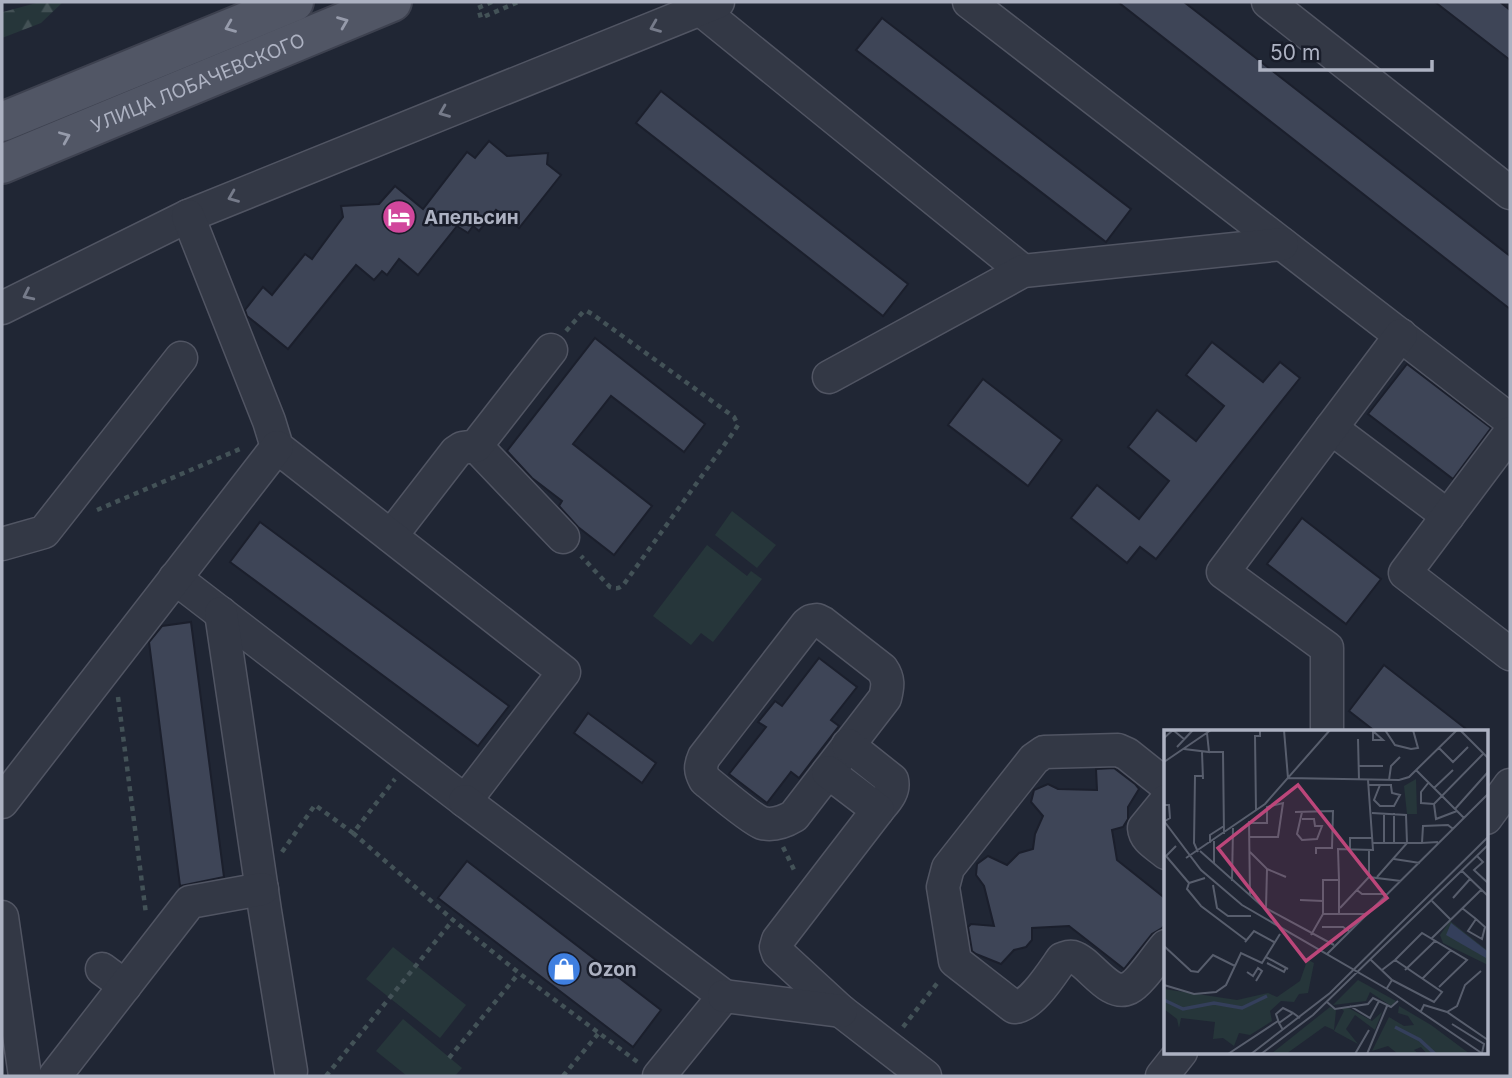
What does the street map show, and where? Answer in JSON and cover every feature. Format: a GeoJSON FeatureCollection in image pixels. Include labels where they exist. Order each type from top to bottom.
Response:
{"type":"FeatureCollection","features":[{"type":"Feature","properties":{"kind":"main road","name":"УЛИЦА ЛОБАЧЕВСКОГО"},"geometry":{"type":"LineString","coordinates":[[2,122],[294,2]]}},
{"type":"Feature","properties":{"kind":"main road","name":"УЛИЦА ЛОБАЧЕВСКОГО"},"geometry":{"type":"LineString","coordinates":[[2,164],[392,2]]}},
{"type":"Feature","properties":{"kind":"lane"},"geometry":{"type":"LineString","coordinates":[[970,2],[1510,420]]}},
{"type":"Feature","properties":{"kind":"lane"},"geometry":{"type":"LineString","coordinates":[[1268,2],[1510,193]]}},
{"type":"Feature","properties":{"kind":"lane"},"geometry":{"type":"LineString","coordinates":[[2,308],[188,216],[709,5],[1023,271]]}},
{"type":"Feature","properties":{"kind":"lane"},"geometry":{"type":"LineString","coordinates":[[188,216],[277,447],[564,672],[465,800]]}},
{"type":"Feature","properties":{"kind":"lane"},"geometry":{"type":"LineString","coordinates":[[829,377],[1023,271],[1282,244]]}},
{"type":"Feature","properties":{"kind":"lane"},"geometry":{"type":"LineString","coordinates":[[1327,730],[1327,648],[1223,572],[1401,335]]}},
{"type":"Feature","properties":{"kind":"lane"},"geometry":{"type":"LineString","coordinates":[[476,446],[551,351]]}},
{"type":"Feature","properties":{"kind":"lane"},"geometry":{"type":"LineString","coordinates":[[2,544],[44,532],[181,358]]}},
{"type":"Feature","properties":{"kind":"lane"},"geometry":{"type":"LineString","coordinates":[[1331,428],[1448,516]]}},
{"type":"Feature","properties":{"kind":"lane"},"geometry":{"type":"LineString","coordinates":[[1510,433],[1405,573],[1510,654]]}},
{"type":"Feature","properties":{"kind":"lane"},"geometry":{"type":"LineString","coordinates":[[391,536],[456,452],[476,446],[563,537]]}},
{"type":"Feature","properties":{"kind":"lane"},"geometry":{"type":"LineString","coordinates":[[2,802],[277,447]]}},
{"type":"Feature","properties":{"kind":"lane"},"geometry":{"type":"LineString","coordinates":[[175,578],[724,996],[841,1011]]}},
{"type":"Feature","properties":{"kind":"lane"},"geometry":{"type":"LineString","coordinates":[[220,613],[289,1074]]}},
{"type":"Feature","properties":{"kind":"lane"},"geometry":{"type":"LineString","coordinates":[[811,621],[823,623],[882,669],[889,684],[885,698],[848,745],[794,816],[784,822],[759,822],[705,780],[701,773],[704,757],[811,621]]}},
{"type":"Feature","properties":{"kind":"lane"},"geometry":{"type":"LineString","coordinates":[[848,745],[892,779],[893,786],[878,810],[778,940],[776,947],[782,958],[841,1011],[925,1076]]}},
{"type":"Feature","properties":{"kind":"lane"},"geometry":{"type":"LineString","coordinates":[[1164,783],[1118,750],[1050,751],[1038,755],[948,868],[943,887],[955,961],[1014,1007],[1028,1002],[1062,960],[1068,957],[1073,957],[1119,990],[1135,984],[1164,948]]}},
{"type":"Feature","properties":{"kind":"lane"},"geometry":{"type":"LineString","coordinates":[[828,772],[878,810]]}},
{"type":"Feature","properties":{"kind":"lane"},"geometry":{"type":"LineString","coordinates":[[1488,815],[1510,785]]}},
{"type":"Feature","properties":{"kind":"lane"},"geometry":{"type":"LineString","coordinates":[[1164,803],[1144,828],[1144,832],[1146,837],[1164,850]]}},
{"type":"Feature","properties":{"kind":"lane"},"geometry":{"type":"LineString","coordinates":[[54,1076],[113,977],[151,952],[190,902],[262,886]]}},
{"type":"Feature","properties":{"kind":"lane"},"geometry":{"type":"LineString","coordinates":[[2,917],[25,1076]]}},
{"type":"Feature","properties":{"kind":"lane"},"geometry":{"type":"LineString","coordinates":[[653,1073],[724,996]]}},
{"type":"Feature","properties":{"kind":"lane"},"geometry":{"type":"LineString","coordinates":[[1162,1076],[1179,1054]]}},
{"type":"Feature","properties":{"kind":"path"},"geometry":{"type":"LineString","coordinates":[[492,2],[478,8],[481,18],[518,2]]}},
{"type":"Feature","properties":{"kind":"path"},"geometry":{"type":"LineString","coordinates":[[551,351],[579,315],[587,311],[734,417],[738,425],[619,588],[610,587],[563,537]]}},
{"type":"Feature","properties":{"kind":"path"},"geometry":{"type":"LineString","coordinates":[[93,511],[240,449]]}},
{"type":"Feature","properties":{"kind":"path"},"geometry":{"type":"LineString","coordinates":[[113,658],[151,952]]}},
{"type":"Feature","properties":{"kind":"path"},"geometry":{"type":"LineString","coordinates":[[353,833],[411,759]]}},
{"type":"Feature","properties":{"kind":"path"},"geometry":{"type":"LineString","coordinates":[[262,886],[315,805],[353,833],[519,973],[653,1073]]}},
{"type":"Feature","properties":{"kind":"path"},"geometry":{"type":"LineString","coordinates":[[771,824],[809,899]]}},
{"type":"Feature","properties":{"kind":"path"},"geometry":{"type":"LineString","coordinates":[[326,1076],[453,920]]}},
{"type":"Feature","properties":{"kind":"path"},"geometry":{"type":"LineString","coordinates":[[887,1047],[955,961]]}},
{"type":"Feature","properties":{"kind":"path"},"geometry":{"type":"LineString","coordinates":[[449,1058],[519,973]]}},
{"type":"Feature","properties":{"kind":"path"},"geometry":{"type":"LineString","coordinates":[[564,1076],[598,1034]]}},
{"type":"Feature","properties":{"kind":"green space"},"geometry":{"type":"Polygon","coordinates":[[[40,2],[63,2],[41,23],[2,38],[2,10],[3,12],[40,2]]]}},
{"type":"Feature","properties":{"kind":"green space"},"geometry":{"type":"Polygon","coordinates":[[[732,511],[776,545],[757,568],[715,535],[732,511]]]}},
{"type":"Feature","properties":{"kind":"green space"},"geometry":{"type":"Polygon","coordinates":[[[707,545],[747,576],[751,571],[762,579],[713,642],[701,633],[691,645],[653,616],[707,545]]]}},
{"type":"Feature","properties":{"kind":"green space"},"geometry":{"type":"Polygon","coordinates":[[[393,947],[466,1005],[440,1038],[366,979],[393,947]]]}},
{"type":"Feature","properties":{"kind":"green space"},"geometry":{"type":"Polygon","coordinates":[[[403,1019],[462,1068],[455,1076],[407,1076],[376,1051],[403,1019]]]}},
{"type":"Feature","properties":{"kind":"building"},"geometry":{"type":"Polygon","coordinates":[[[1118,2],[1184,2],[1510,256],[1510,309],[1118,2]]]}},
{"type":"Feature","properties":{"kind":"building"},"geometry":{"type":"Polygon","coordinates":[[[1435,2],[1500,2],[1510,10],[1510,60],[1435,2]]]}},
{"type":"Feature","properties":{"kind":"building"},"geometry":{"type":"Polygon","coordinates":[[[882,18],[1131,209],[1106,242],[856,50],[882,18]]]}},
{"type":"Feature","properties":{"kind":"building"},"geometry":{"type":"Polygon","coordinates":[[[661,91],[908,284],[883,316],[636,123],[661,91]]]}},
{"type":"Feature","properties":{"kind":"building"},"geometry":{"type":"Polygon","coordinates":[[[489,141],[507,156],[548,153],[547,164],[561,175],[519,228],[496,210],[479,231],[473,226],[468,233],[457,226],[418,275],[399,259],[387,275],[382,271],[374,280],[356,265],[288,349],[247,316],[245,310],[263,287],[272,295],[305,254],[312,259],[343,217],[341,206],[379,204],[395,186],[423,209],[467,152],[475,158],[489,141]]]}},
{"type":"Feature","properties":{"kind":"building"},"geometry":{"type":"Polygon","coordinates":[[[595,338],[705,424],[684,452],[611,396],[573,444],[652,506],[614,555],[578,527],[559,506],[562,501],[532,478],[507,451],[595,338]]]}},
{"type":"Feature","properties":{"kind":"building"},"geometry":{"type":"Polygon","coordinates":[[[1212,342],[1263,382],[1280,362],[1300,378],[1156,559],[1140,547],[1127,563],[1071,518],[1097,485],[1139,519],[1169,481],[1128,447],[1157,410],[1196,441],[1224,406],[1186,375],[1212,342]]]}},
{"type":"Feature","properties":{"kind":"building"},"geometry":{"type":"Polygon","coordinates":[[[1407,364],[1491,428],[1453,479],[1368,414],[1407,364]]]}},
{"type":"Feature","properties":{"kind":"building"},"geometry":{"type":"Polygon","coordinates":[[[983,379],[1062,440],[1028,486],[948,425],[983,379]]]}},
{"type":"Feature","properties":{"kind":"building"},"geometry":{"type":"Polygon","coordinates":[[[1302,518],[1381,579],[1346,624],[1267,564],[1302,518]]]}},
{"type":"Feature","properties":{"kind":"building"},"geometry":{"type":"Polygon","coordinates":[[[260,522],[509,706],[478,746],[230,562],[260,522]]]}},
{"type":"Feature","properties":{"kind":"building"},"geometry":{"type":"Polygon","coordinates":[[[191,622],[224,877],[180,886],[149,642],[162,626],[191,622]]]}},
{"type":"Feature","properties":{"kind":"building"},"geometry":{"type":"Polygon","coordinates":[[[819,658],[857,687],[831,720],[839,726],[799,778],[791,772],[767,803],[729,774],[766,727],[758,722],[775,701],[782,706],[819,658]]]}},
{"type":"Feature","properties":{"kind":"building"},"geometry":{"type":"Polygon","coordinates":[[[1384,665],[1467,730],[1373,730],[1349,711],[1384,665]]]}},
{"type":"Feature","properties":{"kind":"building"},"geometry":{"type":"Polygon","coordinates":[[[588,713],[656,763],[642,783],[574,733],[588,713]]]}},
{"type":"Feature","properties":{"kind":"building"},"geometry":{"type":"Polygon","coordinates":[[[1114,768],[1139,789],[1128,807],[1128,819],[1123,827],[1112,830],[1117,860],[1164,897],[1164,926],[1152,934],[1124,969],[1069,926],[1032,928],[1032,940],[1026,947],[1014,950],[1001,964],[976,954],[972,951],[968,927],[971,924],[994,926],[984,886],[976,875],[977,864],[988,856],[1007,865],[1019,853],[1033,849],[1035,834],[1043,816],[1031,802],[1034,790],[1048,784],[1058,789],[1097,790],[1096,769],[1114,768]]]}},
{"type":"Feature","properties":{"kind":"building"},"geometry":{"type":"Polygon","coordinates":[[[467,861],[661,1010],[633,1047],[438,898],[467,861]]]}},
{"type":"Feature","properties":{"kind":"place","name":"Апельсин"},"geometry":{"type":"Point","coordinates":[399,217]}},
{"type":"Feature","properties":{"kind":"place","name":"Ozon"},"geometry":{"type":"Point","coordinates":[564,969]}}]}
